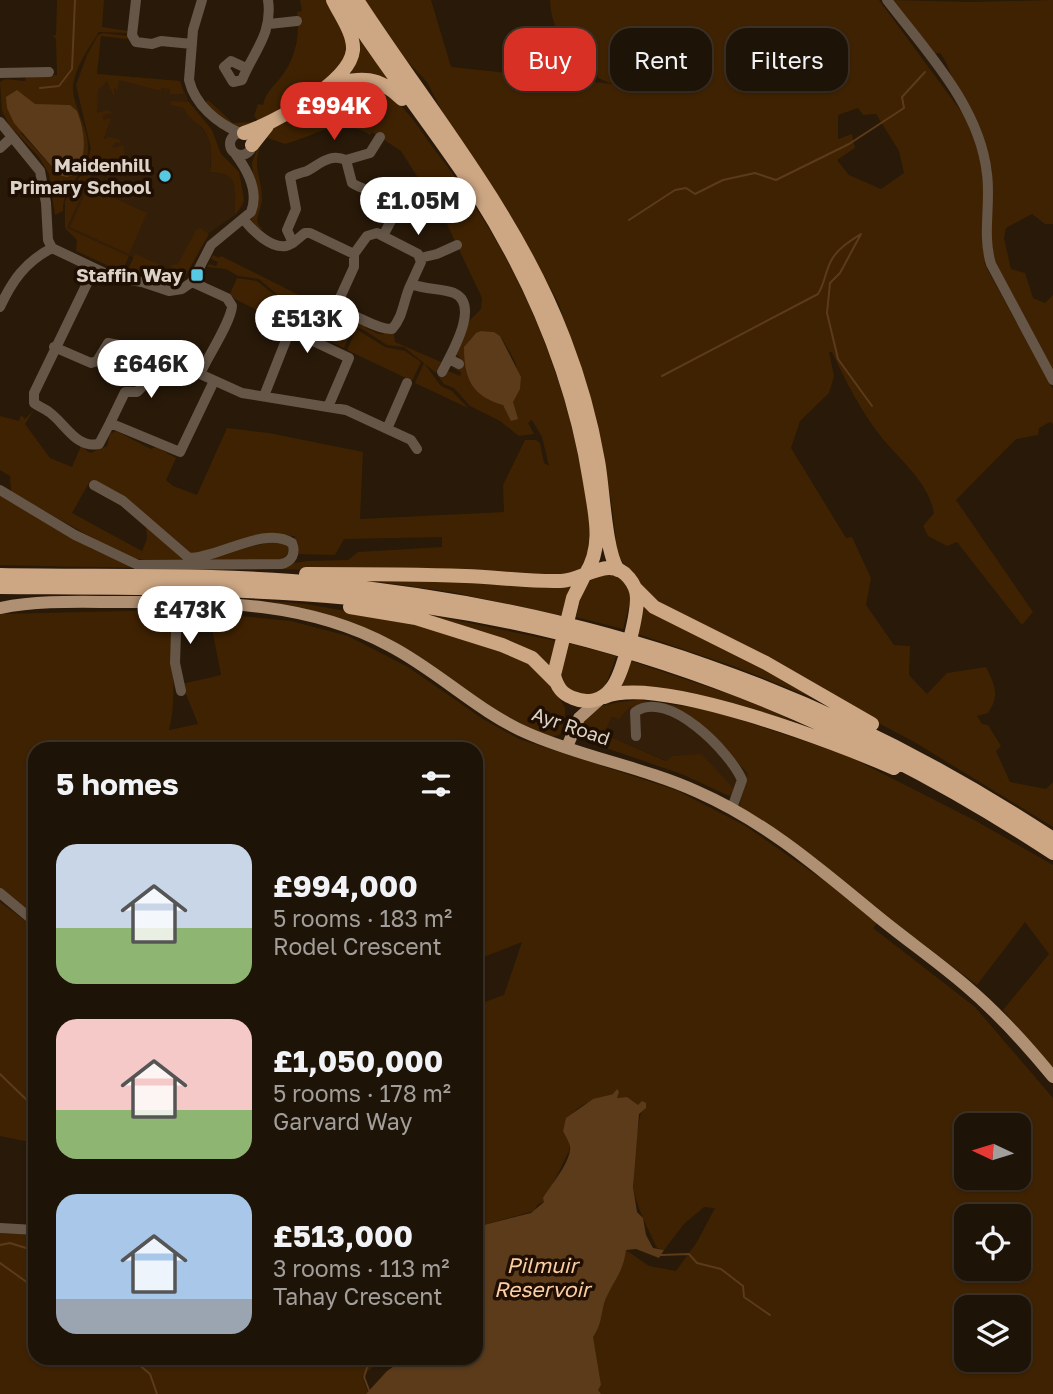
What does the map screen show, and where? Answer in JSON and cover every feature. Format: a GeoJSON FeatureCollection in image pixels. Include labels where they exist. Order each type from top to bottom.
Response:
{"type":"FeatureCollection","features":[{"type":"Feature","properties":{"kind":"highway"},"geometry":{"type":"LineString","coordinates":[[246,141],[330,84],[347,67],[353,49],[352,40],[333,0]]}},
{"type":"Feature","properties":{"kind":"highway"},"geometry":{"type":"LineString","coordinates":[[342,0],[475,192],[520,269],[568,387],[588,467],[597,531],[595,556],[573,598],[557,658],[555,681]]}},
{"type":"Feature","properties":{"kind":"highway"},"geometry":{"type":"LineString","coordinates":[[356,0],[482,181],[521,246],[544,293],[564,340],[585,402],[603,486],[612,555],[618,570]]}},
{"type":"Feature","properties":{"kind":"highway"},"geometry":{"type":"LineString","coordinates":[[330,84],[359,78],[375,80],[390,87],[448,152]]}},
{"type":"Feature","properties":{"kind":"highway"},"geometry":{"type":"LineString","coordinates":[[155,577],[374,574],[564,582],[604,568],[618,570],[629,577],[637,597],[619,674],[614,687],[600,699]]}},
{"type":"Feature","properties":{"kind":"highway"},"geometry":{"type":"LineString","coordinates":[[0,575],[288,581],[408,593],[484,606],[615,635],[726,672],[856,726],[971,788],[1053,837]]}},
{"type":"Feature","properties":{"kind":"highway"},"geometry":{"type":"LineString","coordinates":[[0,588],[284,599],[385,612],[456,629],[520,652],[532,658],[567,695],[580,701],[624,693],[668,696],[757,716],[875,760],[1008,824]]}},
{"type":"Feature","properties":{"kind":"highway"},"geometry":{"type":"LineString","coordinates":[[0,588],[260,592],[351,598],[438,610],[602,644],[775,703],[893,757],[1053,853]]}},
{"type":"Feature","properties":{"kind":"highway"},"geometry":{"type":"LineString","coordinates":[[635,588],[654,607],[766,663],[935,759],[1053,837]]}},
{"type":"Feature","properties":{"kind":"main road","name":"Ayr Road"},"geometry":{"type":"LineString","coordinates":[[0,608],[51,602],[177,602],[265,606],[299,611],[339,623],[403,652],[509,724],[567,747],[676,782],[732,808],[791,845],[966,986],[1017,1034],[1053,1077]]}},
{"type":"Feature","properties":{"kind":"main road"},"geometry":{"type":"LineString","coordinates":[[567,695],[571,712],[571,732],[567,747]]}},
{"type":"Feature","properties":{"kind":"main road"},"geometry":{"type":"LineString","coordinates":[[571,732],[582,714],[600,699]]}},
{"type":"Feature","properties":{"kind":"street"},"geometry":{"type":"LineString","coordinates":[[136,0],[132,35],[136,42],[192,44]]}},
{"type":"Feature","properties":{"kind":"street"},"geometry":{"type":"LineString","coordinates":[[202,0],[196,14],[192,44],[191,88],[217,121],[246,141]]}},
{"type":"Feature","properties":{"kind":"street"},"geometry":{"type":"LineString","coordinates":[[246,68],[261,47],[269,24],[268,0]]}},
{"type":"Feature","properties":{"kind":"street"},"geometry":{"type":"LineString","coordinates":[[887,0],[954,89],[970,117],[987,172],[989,199],[985,231],[991,264],[1053,380]]}},
{"type":"Feature","properties":{"kind":"street"},"geometry":{"type":"LineString","coordinates":[[269,24],[297,21]]}},
{"type":"Feature","properties":{"kind":"street"},"geometry":{"type":"LineString","coordinates":[[0,73],[49,72]]}},
{"type":"Feature","properties":{"kind":"street"},"geometry":{"type":"LineString","coordinates":[[217,121],[231,150],[249,176]]}},
{"type":"Feature","properties":{"kind":"street"},"geometry":{"type":"LineString","coordinates":[[0,122],[40,171],[46,203],[48,240],[52,248],[94,270],[169,291],[182,289],[192,282],[211,244],[251,212],[255,198],[249,176],[246,141]]}},
{"type":"Feature","properties":{"kind":"street"},"geometry":{"type":"LineString","coordinates":[[229,143],[233,136],[246,141]]}},
{"type":"Feature","properties":{"kind":"street"},"geometry":{"type":"LineString","coordinates":[[293,243],[287,230],[296,209],[290,177],[319,162],[337,157],[346,160],[370,153],[380,137]]}},
{"type":"Feature","properties":{"kind":"street"},"geometry":{"type":"LineString","coordinates":[[0,148],[11,138]]}},
{"type":"Feature","properties":{"kind":"street"},"geometry":{"type":"LineString","coordinates":[[236,155],[243,156],[246,141]]}},
{"type":"Feature","properties":{"kind":"street"},"geometry":{"type":"LineString","coordinates":[[346,160],[352,183],[372,194],[390,198],[395,206]]}},
{"type":"Feature","properties":{"kind":"street"},"geometry":{"type":"LineString","coordinates":[[383,236],[395,206],[423,188]]}},
{"type":"Feature","properties":{"kind":"street"},"geometry":{"type":"LineString","coordinates":[[244,220],[255,234],[279,246],[293,243],[305,233],[310,233],[354,254]]}},
{"type":"Feature","properties":{"kind":"street"},"geometry":{"type":"LineString","coordinates":[[420,258],[403,300],[402,313],[392,329],[383,329],[343,309],[338,302],[354,267],[354,254],[371,232],[420,258],[457,245]]}},
{"type":"Feature","properties":{"kind":"street"},"geometry":{"type":"LineString","coordinates":[[0,307],[13,281],[33,258],[52,248]]}},
{"type":"Feature","properties":{"kind":"street"},"geometry":{"type":"LineString","coordinates":[[94,270],[54,347],[34,394],[34,403],[53,415],[73,437],[89,444],[99,444],[125,392],[136,392],[141,388],[156,354]]}},
{"type":"Feature","properties":{"kind":"street"},"geometry":{"type":"LineString","coordinates":[[192,282],[226,298],[231,301],[232,306],[223,331],[212,347],[200,374]]}},
{"type":"Feature","properties":{"kind":"street"},"geometry":{"type":"LineString","coordinates":[[411,284],[427,290],[453,293],[465,302],[466,314],[442,372]]}},
{"type":"Feature","properties":{"kind":"street"},"geometry":{"type":"LineString","coordinates":[[264,396],[290,330],[349,358],[328,407]]}},
{"type":"Feature","properties":{"kind":"street"},"geometry":{"type":"LineString","coordinates":[[54,347],[92,363],[97,361],[108,343],[156,354],[242,393],[346,410],[411,440],[417,449]]}},
{"type":"Feature","properties":{"kind":"street"},"geometry":{"type":"LineString","coordinates":[[449,359],[459,364]]}},
{"type":"Feature","properties":{"kind":"street"},"geometry":{"type":"LineString","coordinates":[[110,423],[180,452],[214,381]]}},
{"type":"Feature","properties":{"kind":"street"},"geometry":{"type":"LineString","coordinates":[[387,429],[407,383]]}},
{"type":"Feature","properties":{"kind":"street"},"geometry":{"type":"LineString","coordinates":[[0,490],[75,535],[138,565],[281,564],[288,562],[292,556],[292,542],[275,538],[188,558],[123,501],[94,485]]}},
{"type":"Feature","properties":{"kind":"street"},"geometry":{"type":"LineString","coordinates":[[177,602],[175,663],[181,691]]}},
{"type":"Feature","properties":{"kind":"street"},"geometry":{"type":"LineString","coordinates":[[636,736],[635,712],[641,709],[675,712],[695,725],[737,768],[742,780],[732,808]]}},
{"type":"Feature","properties":{"kind":"street"},"geometry":{"type":"LineString","coordinates":[[0,893],[28,916]]}},
{"type":"Feature","properties":{"kind":"street"},"geometry":{"type":"LineString","coordinates":[[0,1228],[28,1230]]}},
{"type":"Feature","properties":{"kind":"shaded area"},"geometry":{"type":"Polygon","coordinates":[[[57,0],[104,0],[102,27],[128,31],[99,32],[76,72],[73,94],[86,134],[88,151],[83,167],[66,195],[63,211],[55,215],[49,174],[39,157],[9,125],[2,111],[0,82],[5,79],[25,81],[26,76],[57,75],[56,39],[53,36],[56,35],[57,0]],[[35,104],[21,133],[59,175],[42,105],[35,104]]]}},
{"type":"Feature","properties":{"kind":"shaded area"},"geometry":{"type":"Polygon","coordinates":[[[300,0],[326,0],[346,42],[346,56],[341,65],[296,101],[258,121],[254,116],[258,104],[263,105],[293,54],[298,29],[297,12],[302,11],[300,0]]]}},
{"type":"Feature","properties":{"kind":"shaded area"},"geometry":{"type":"Polygon","coordinates":[[[365,0],[431,0],[451,67],[504,73],[504,91],[596,91],[596,82],[610,84],[610,91],[712,91],[712,28],[610,28],[610,83],[598,78],[596,28],[556,28],[550,0],[879,0],[966,118],[983,165],[992,173],[981,135],[944,58],[940,53],[932,54],[892,0],[1053,0],[1053,224],[1045,224],[1032,214],[1006,228],[1004,238],[1011,269],[1025,273],[1033,298],[1045,303],[1053,295],[1053,371],[996,266],[984,263],[1053,389],[1053,424],[1050,422],[1039,428],[1038,435],[1016,439],[956,500],[1033,612],[1022,625],[957,542],[947,546],[928,536],[923,526],[934,513],[926,492],[868,418],[832,352],[829,352],[834,376],[829,393],[800,421],[791,448],[846,538],[852,537],[871,578],[866,605],[894,645],[910,646],[909,675],[927,694],[947,673],[986,667],[994,685],[995,696],[988,713],[977,716],[982,724],[988,725],[1001,746],[996,751],[1010,782],[1046,789],[1053,782],[1053,827],[916,743],[649,601],[618,556],[600,441],[582,370],[558,302],[507,209],[449,125],[427,82],[401,55],[365,0]],[[858,108],[838,115],[838,139],[852,134],[855,148],[837,160],[849,175],[881,189],[904,173],[899,151],[876,114],[863,115],[858,108]]]}},
{"type":"Feature","properties":{"kind":"shaded area"},"geometry":{"type":"Polygon","coordinates":[[[103,33],[128,36],[127,39],[101,36],[97,74],[180,81],[184,94],[170,94],[170,89],[161,88],[161,91],[119,80],[117,91],[114,89],[114,97],[107,81],[98,90],[97,113],[107,110],[113,113],[103,115],[103,120],[111,118],[103,140],[109,137],[120,140],[120,143],[116,142],[112,146],[115,148],[123,145],[125,155],[120,161],[111,163],[108,173],[94,168],[67,228],[129,256],[122,272],[76,251],[77,240],[65,228],[65,201],[83,172],[91,149],[76,85],[87,55],[98,35],[103,33]]]}},
{"type":"Feature","properties":{"kind":"shaded area"},"geometry":{"type":"Polygon","coordinates":[[[358,34],[388,79],[351,73],[356,63],[358,34]]]}},
{"type":"Feature","properties":{"kind":"shaded area","name":"Maidenhill Primary School"},"geometry":{"type":"Polygon","coordinates":[[[88,73],[180,81],[189,102],[204,121],[199,125],[208,136],[211,150],[210,171],[239,172],[244,196],[243,206],[235,215],[205,236],[184,273],[129,256],[67,228],[100,153],[88,73]]]}},
{"type":"Feature","properties":{"kind":"shaded area"},"geometry":{"type":"Polygon","coordinates":[[[372,84],[403,109],[465,191],[512,271],[550,356],[576,445],[591,527],[591,550],[587,560],[570,577],[0,565],[0,495],[92,549],[134,567],[282,565],[307,561],[348,560],[358,552],[442,547],[442,537],[344,539],[335,555],[296,554],[295,536],[264,535],[189,555],[122,497],[90,481],[72,513],[142,551],[147,539],[146,524],[177,554],[189,561],[275,541],[288,546],[289,552],[280,561],[199,564],[159,562],[121,554],[11,492],[10,476],[0,470],[0,416],[19,421],[21,415],[25,419],[34,410],[25,424],[50,458],[72,467],[81,446],[90,453],[107,446],[110,434],[116,431],[151,449],[156,447],[176,458],[166,480],[173,486],[197,495],[227,428],[269,433],[363,452],[360,519],[504,512],[503,485],[525,440],[536,440],[540,443],[544,463],[549,466],[542,437],[532,420],[528,423],[534,434],[519,436],[500,421],[470,406],[454,388],[444,384],[438,376],[439,374],[445,377],[448,371],[460,376],[461,372],[451,367],[460,369],[463,361],[456,354],[468,322],[481,309],[482,298],[445,220],[401,151],[372,132],[370,135],[348,127],[328,129],[285,144],[265,137],[257,162],[262,203],[257,219],[263,229],[259,230],[250,222],[255,212],[252,163],[263,133],[335,89],[372,84]],[[481,331],[469,340],[507,412],[517,392],[518,374],[507,346],[494,332],[481,331]]]}},
{"type":"Feature","properties":{"kind":"shaded area"},"geometry":{"type":"Polygon","coordinates":[[[208,100],[233,123],[256,122],[234,127],[204,103],[208,100]]]}},
{"type":"Feature","properties":{"kind":"shaded area"},"geometry":{"type":"Polygon","coordinates":[[[171,101],[189,102],[212,130],[221,154],[239,172],[244,201],[235,215],[232,179],[227,175],[210,172],[211,153],[206,134],[184,108],[171,105],[171,101]]]}},
{"type":"Feature","properties":{"kind":"shaded area"},"geometry":{"type":"Polygon","coordinates":[[[88,186],[147,213],[129,254],[70,227],[88,186]]]}},
{"type":"Feature","properties":{"kind":"shaded area"},"geometry":{"type":"Polygon","coordinates":[[[200,228],[209,234],[186,275],[166,281],[149,273],[127,272],[135,254],[170,269],[172,265],[178,264],[196,230],[200,228]]]}},
{"type":"Feature","properties":{"kind":"shaded area"},"geometry":{"type":"Polygon","coordinates":[[[213,255],[219,258],[221,256],[299,295],[307,295],[335,308],[325,313],[314,302],[280,297],[259,279],[238,276],[226,269],[207,267],[209,264],[216,266],[218,262],[211,259],[213,255]]]}},
{"type":"Feature","properties":{"kind":"shaded area"},"geometry":{"type":"Polygon","coordinates":[[[237,278],[257,281],[282,301],[301,302],[289,326],[235,299],[230,294],[237,278]]]}},
{"type":"Feature","properties":{"kind":"shaded area"},"geometry":{"type":"Polygon","coordinates":[[[303,303],[312,304],[330,320],[353,328],[344,348],[298,326],[294,330],[291,328],[303,303]]]}},
{"type":"Feature","properties":{"kind":"shaded area"},"geometry":{"type":"Polygon","coordinates":[[[338,308],[365,323],[366,328],[378,334],[394,334],[395,342],[441,362],[436,373],[404,347],[387,345],[364,330],[329,316],[338,308]]]}},
{"type":"Feature","properties":{"kind":"shaded area"},"geometry":{"type":"Polygon","coordinates":[[[356,329],[385,347],[405,351],[421,362],[412,381],[347,350],[356,329]]]}},
{"type":"Feature","properties":{"kind":"shaded area"},"geometry":{"type":"Polygon","coordinates":[[[424,363],[441,386],[452,391],[468,408],[415,383],[424,363]]]}},
{"type":"Feature","properties":{"kind":"shaded area"},"geometry":{"type":"Polygon","coordinates":[[[599,574],[619,575],[632,594],[623,629],[576,617],[584,586],[599,574]]]}},
{"type":"Feature","properties":{"kind":"shaded area"},"geometry":{"type":"Polygon","coordinates":[[[352,578],[572,586],[564,616],[451,592],[352,578]]]}},
{"type":"Feature","properties":{"kind":"shaded area"},"geometry":{"type":"Polygon","coordinates":[[[267,601],[306,604],[415,623],[522,659],[552,684],[565,708],[565,728],[559,735],[549,738],[491,711],[440,673],[319,613],[267,601]]]}},
{"type":"Feature","properties":{"kind":"shaded area"},"geometry":{"type":"Polygon","coordinates":[[[641,603],[730,649],[823,702],[736,667],[635,633],[641,603]]]}},
{"type":"Feature","properties":{"kind":"shaded area"},"geometry":{"type":"Polygon","coordinates":[[[170,610],[174,687],[169,730],[198,724],[182,684],[221,675],[209,613],[291,621],[348,636],[408,667],[483,719],[519,739],[676,790],[744,825],[819,877],[820,861],[739,807],[748,774],[698,723],[670,710],[630,707],[619,719],[612,717],[604,734],[666,761],[673,756],[702,754],[734,789],[729,796],[684,775],[577,738],[579,724],[601,706],[639,700],[711,710],[846,755],[976,821],[1053,865],[1053,1068],[1003,1010],[1049,954],[1025,922],[977,985],[884,915],[873,928],[975,1007],[1053,1098],[1053,1394],[424,1394],[465,1365],[483,1365],[483,1352],[626,1250],[649,1266],[676,1271],[697,1242],[715,1208],[704,1207],[684,1224],[664,1250],[657,1248],[638,1207],[633,1185],[636,1137],[642,1111],[627,1097],[617,1098],[613,1094],[582,1106],[565,1123],[563,1131],[570,1144],[569,1151],[544,1202],[538,1204],[534,1211],[483,1225],[483,1002],[504,995],[522,942],[483,957],[483,742],[28,742],[28,911],[7,896],[0,900],[0,614],[170,610]]]}},
{"type":"Feature","properties":{"kind":"shaded area"},"geometry":{"type":"Polygon","coordinates":[[[426,614],[556,641],[549,669],[426,614]]]}},
{"type":"Feature","properties":{"kind":"shaded area"},"geometry":{"type":"Polygon","coordinates":[[[568,643],[616,656],[605,685],[594,695],[586,696],[565,686],[561,669],[568,643]]]}},
{"type":"Feature","properties":{"kind":"shaded area"},"geometry":{"type":"Polygon","coordinates":[[[628,660],[750,701],[833,739],[618,690],[628,660]]]}},
{"type":"Feature","properties":{"kind":"shaded area"},"geometry":{"type":"Polygon","coordinates":[[[650,706],[693,717],[706,728],[748,775],[740,803],[729,796],[733,789],[604,734],[612,717],[619,718],[629,707],[650,706]]]}},
{"type":"Feature","properties":{"kind":"shaded area"},"geometry":{"type":"Polygon","coordinates":[[[0,902],[28,923],[28,1142],[0,1136],[0,902]]]}},
{"type":"Feature","properties":{"kind":"shaded area"},"geometry":{"type":"Polygon","coordinates":[[[0,1233],[28,1235],[28,1365],[375,1365],[362,1376],[369,1394],[0,1394],[0,1233]]]}},
{"type":"Feature","properties":{"kind":"water"},"geometry":{"type":"Polygon","coordinates":[[[17,90],[35,104],[70,105],[77,111],[84,143],[82,159],[75,174],[67,177],[59,175],[14,123],[7,108],[6,97],[17,90]]]}},
{"type":"Feature","properties":{"kind":"water"},"geometry":{"type":"Polygon","coordinates":[[[481,331],[494,332],[500,336],[521,377],[520,389],[513,402],[518,419],[511,421],[503,405],[484,397],[468,377],[464,347],[481,331]]]}},
{"type":"Feature","properties":{"kind":"water","name":"Pilmuir Reservoir"},"geometry":{"type":"Polygon","coordinates":[[[617,1089],[617,1098],[627,1097],[638,1105],[642,1101],[646,1103],[646,1108],[639,1114],[633,1187],[637,1212],[643,1218],[646,1235],[653,1248],[664,1250],[659,1258],[636,1249],[626,1250],[593,1337],[601,1385],[598,1390],[601,1394],[366,1394],[396,1365],[483,1365],[483,1225],[531,1213],[544,1202],[543,1198],[570,1152],[563,1131],[566,1118],[593,1099],[613,1094],[617,1089]]]}},
{"type":"Feature","properties":{"kind":"waterway"},"geometry":{"type":"LineString","coordinates":[[40,88],[59,86],[72,69],[75,0]]}},
{"type":"Feature","properties":{"kind":"waterway"},"geometry":{"type":"LineString","coordinates":[[629,220],[675,190],[686,188],[695,194],[723,180],[755,173],[776,180],[849,144],[904,108],[902,97],[925,72]]}},
{"type":"Feature","properties":{"kind":"waterway"},"geometry":{"type":"LineString","coordinates":[[662,376],[818,294],[834,257],[861,234],[840,273],[830,283],[827,313],[838,359],[872,406]]}},
{"type":"Feature","properties":{"kind":"waterway"},"geometry":{"type":"LineString","coordinates":[[0,1074],[28,1101]]}},
{"type":"Feature","properties":{"kind":"waterway"},"geometry":{"type":"LineString","coordinates":[[0,1245],[10,1243],[26,1248],[28,1246]]}},
{"type":"Feature","properties":{"kind":"waterway"},"geometry":{"type":"LineString","coordinates":[[661,1255],[689,1254],[697,1263],[721,1269],[743,1286],[744,1297],[770,1315]]}},
{"type":"Feature","properties":{"kind":"waterway"},"geometry":{"type":"LineString","coordinates":[[0,1263],[28,1283]]}},
{"type":"Feature","properties":{"kind":"waterway"},"geometry":{"type":"LineString","coordinates":[[139,1365],[150,1374],[157,1394]]}},
{"type":"Feature","properties":{"kind":"waterway"},"geometry":{"type":"LineString","coordinates":[[368,1365],[364,1377],[369,1390]]}},
{"type":"Feature","properties":{"kind":"place","name":"Maidenhill Primary School"},"geometry":{"type":"Point","coordinates":[165,176]}},
{"type":"Feature","properties":{"kind":"place","name":"Staffin Way"},"geometry":{"type":"Point","coordinates":[197,275]}}]}
